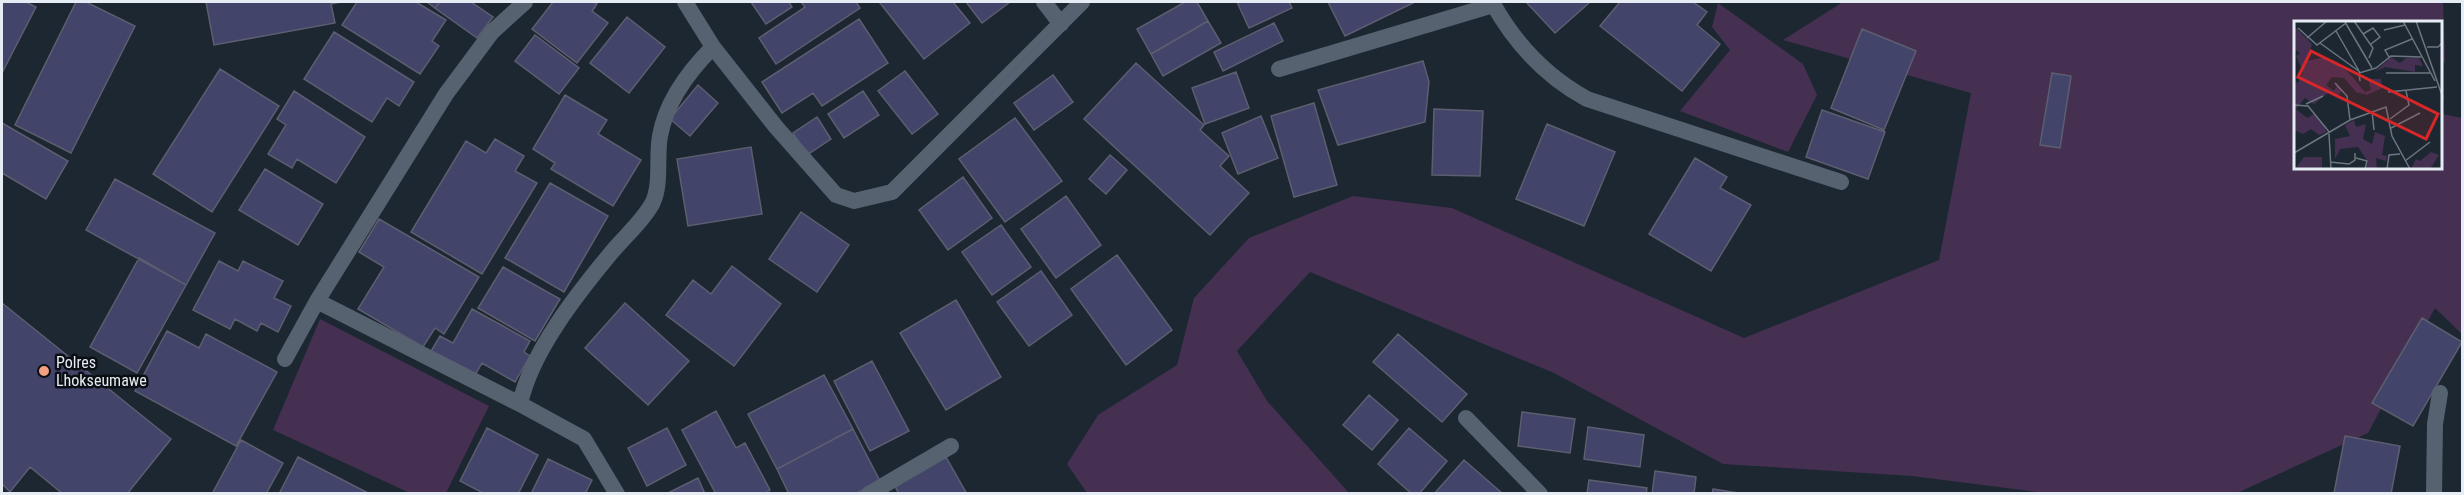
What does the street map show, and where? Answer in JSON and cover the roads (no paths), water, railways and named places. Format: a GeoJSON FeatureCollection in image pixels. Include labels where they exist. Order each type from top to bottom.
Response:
{"type":"FeatureCollection","features":[{"type":"Feature","properties":{"kind":"street"},"geometry":{"type":"LineString","coordinates":[[285,359],[317,301],[446,94],[492,32],[525,2]]}},
{"type":"Feature","properties":{"kind":"street"},"geometry":{"type":"LineString","coordinates":[[686,2],[713,47],[776,128],[837,195],[854,201],[892,192],[1082,2]]}},
{"type":"Feature","properties":{"kind":"street"},"geometry":{"type":"LineString","coordinates":[[1044,2],[1061,24]]}},
{"type":"Feature","properties":{"kind":"street"},"geometry":{"type":"LineString","coordinates":[[1279,69],[1492,3],[1514,40],[1560,84],[1587,99],[1841,182]]}},
{"type":"Feature","properties":{"kind":"street"},"geometry":{"type":"LineString","coordinates":[[520,404],[525,383],[534,363],[566,314],[610,254],[653,202],[660,135],[674,98],[693,68],[713,47]]}},
{"type":"Feature","properties":{"kind":"street"},"geometry":{"type":"LineString","coordinates":[[317,301],[584,439],[617,494]]}},
{"type":"Feature","properties":{"kind":"street"},"geometry":{"type":"LineString","coordinates":[[2434,494],[2435,424],[2440,393]]}},
{"type":"Feature","properties":{"kind":"street"},"geometry":{"type":"LineString","coordinates":[[1466,418],[1540,494]]}},
{"type":"Feature","properties":{"kind":"street"},"geometry":{"type":"LineString","coordinates":[[869,494],[951,446]]}},
{"type":"Feature","properties":{"kind":"place","name":"Polres Lhokseumawe"},"geometry":{"type":"Point","coordinates":[44,371]}}]}
